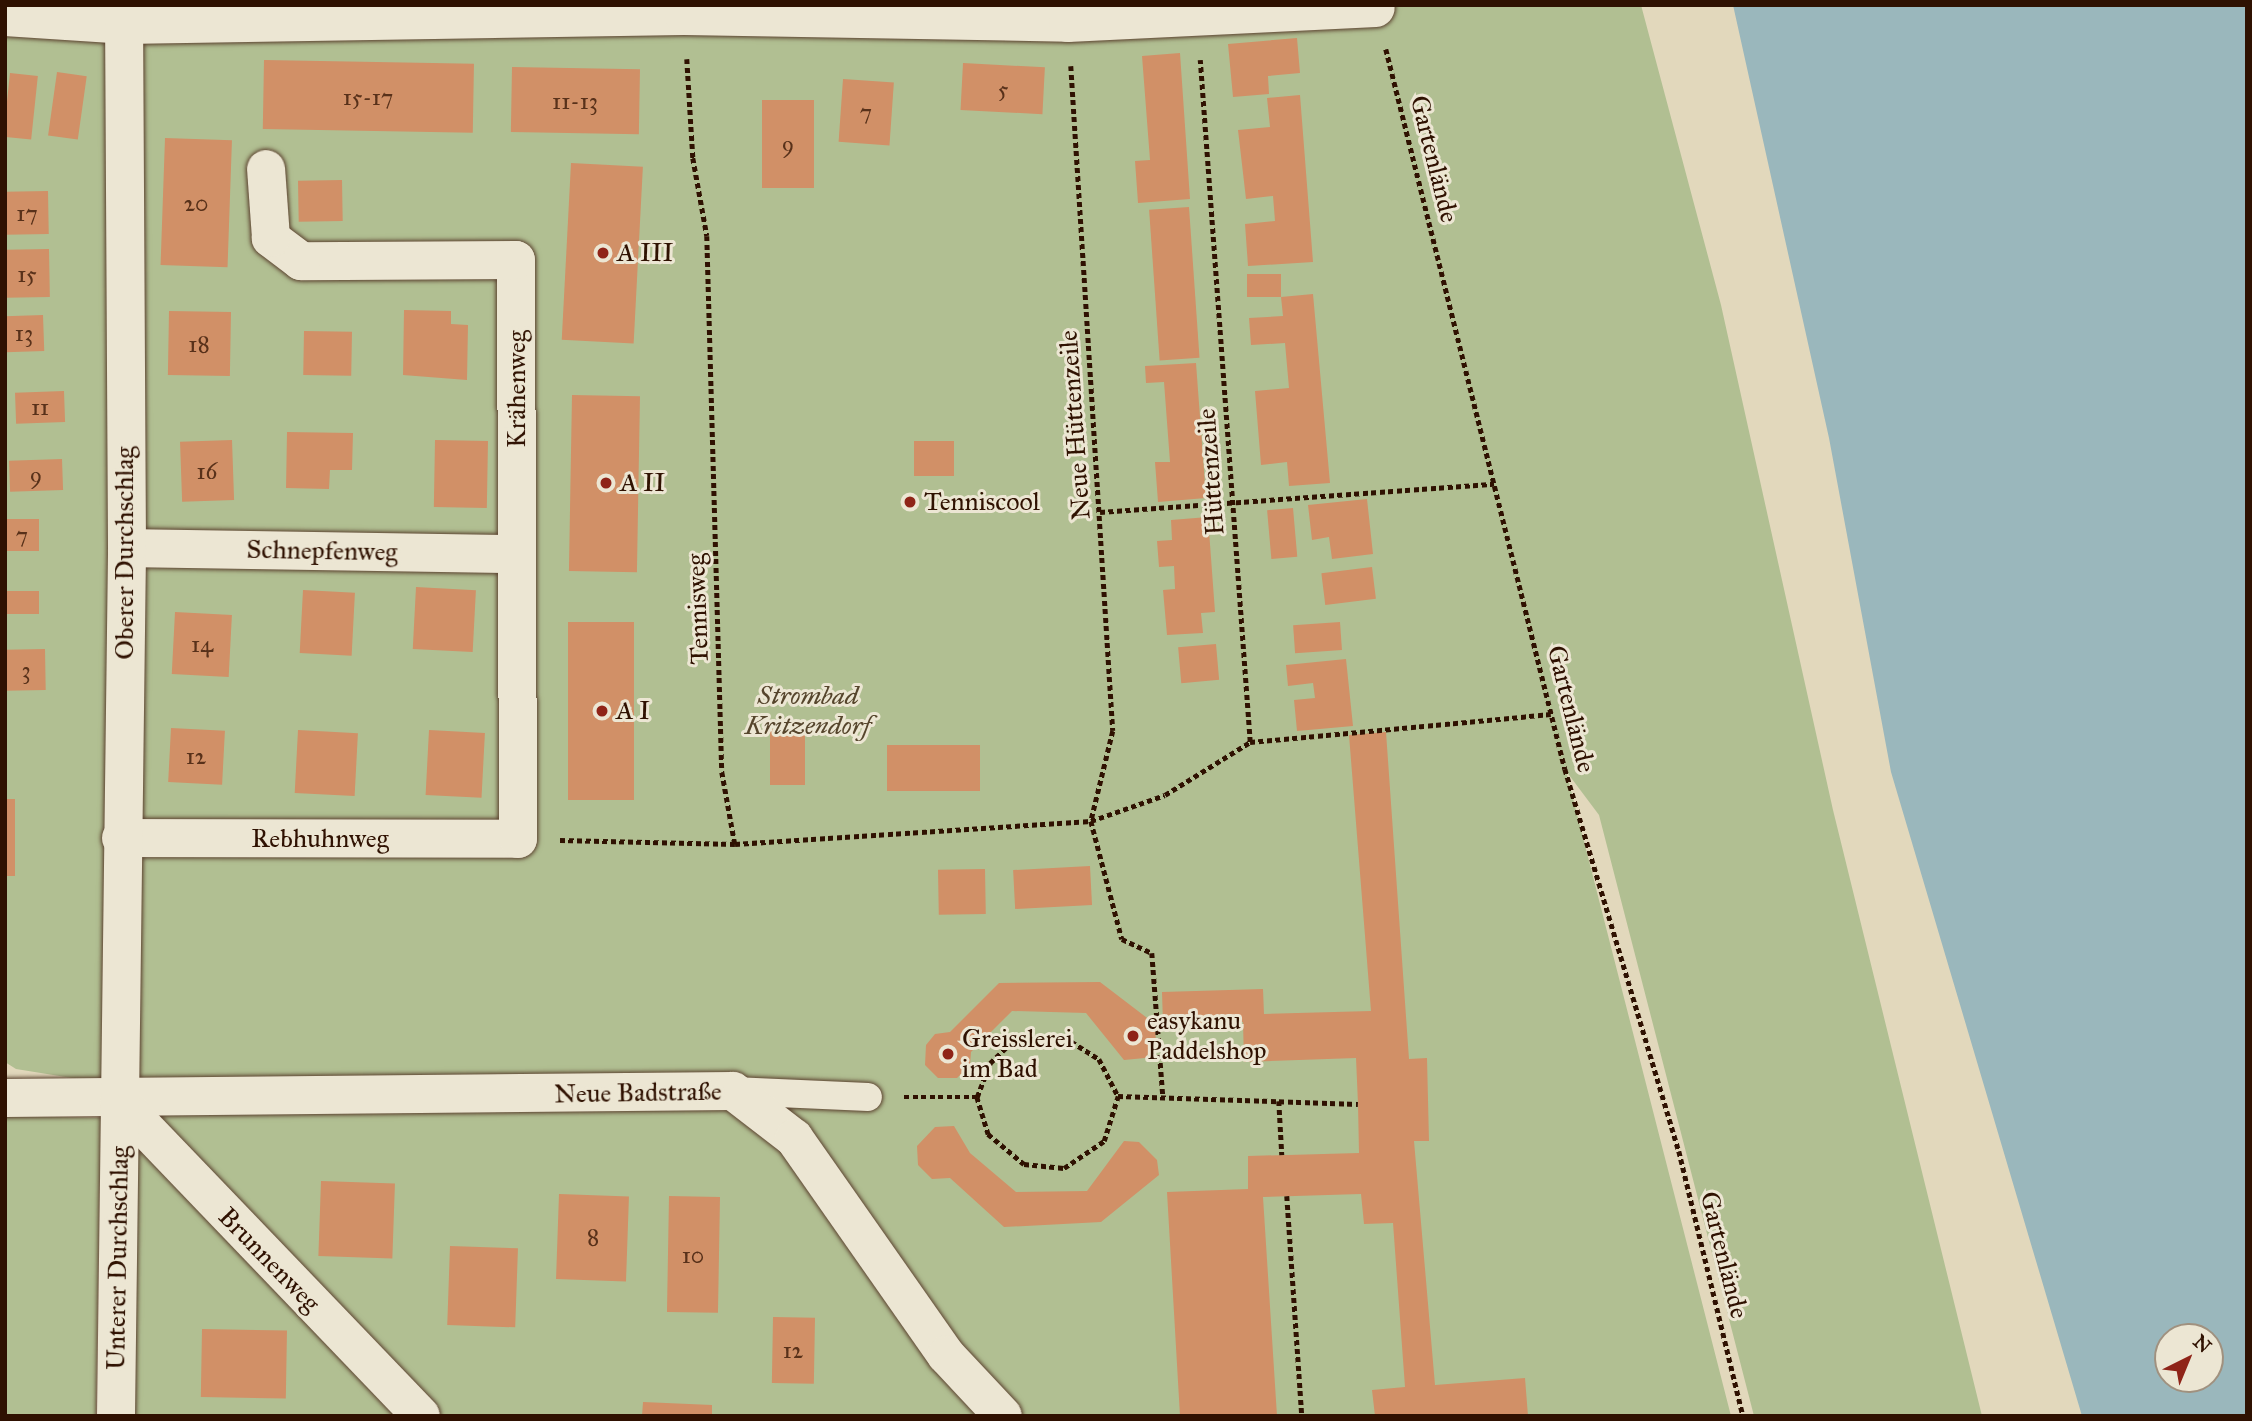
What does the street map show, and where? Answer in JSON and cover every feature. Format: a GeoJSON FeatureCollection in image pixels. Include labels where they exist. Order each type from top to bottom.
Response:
{"type":"FeatureCollection","features":[{"type":"Feature","properties":{"kind":"street"},"geometry":{"type":"LineString","coordinates":[[5,18],[684,11],[1068,23],[1196,13],[1376,8]]}},
{"type":"Feature","properties":{"kind":"street","name":"Oberer Durchschlag"},"geometry":{"type":"LineString","coordinates":[[119,1101],[127,548],[124,15]]}},
{"type":"Feature","properties":{"kind":"street","name":"Krähenweg"},"geometry":{"type":"LineString","coordinates":[[266,169],[271,238],[301,261],[516,260],[518,839]]}},
{"type":"Feature","properties":{"kind":"street","name":"Schnepfenweg"},"geometry":{"type":"LineString","coordinates":[[127,548],[517,554]]}},
{"type":"Feature","properties":{"kind":"street","name":"Rebhuhnweg"},"geometry":{"type":"LineString","coordinates":[[121,838],[518,839]]}},
{"type":"Feature","properties":{"kind":"street","name":"Neue Badstraße"},"geometry":{"type":"LineString","coordinates":[[5,1098],[119,1101],[733,1091],[794,1139],[946,1355],[1003,1416]]}},
{"type":"Feature","properties":{"kind":"street","name":"Brunnenweg"},"geometry":{"type":"LineString","coordinates":[[119,1101],[413,1412]]}},
{"type":"Feature","properties":{"kind":"street","name":"Unterer Durchschlag"},"geometry":{"type":"LineString","coordinates":[[117,1416],[119,1101]]}},
{"type":"Feature","properties":{"kind":"lane"},"geometry":{"type":"LineString","coordinates":[[733,1091],[868,1097]]}},
{"type":"Feature","properties":{"kind":"path","name":"Gartenlände"},"geometry":{"type":"LineString","coordinates":[[1376,8],[1552,714],[1679,1151],[1743,1416]]}},
{"type":"Feature","properties":{"kind":"path","name":"Tennisweg"},"geometry":{"type":"LineString","coordinates":[[684,11],[693,158],[708,236],[722,772],[735,844]]}},
{"type":"Feature","properties":{"kind":"path","name":"Hüttenzeile"},"geometry":{"type":"LineString","coordinates":[[1196,13],[1250,742]]}},
{"type":"Feature","properties":{"kind":"path","name":"Neue Hüttenzeile"},"geometry":{"type":"LineString","coordinates":[[1068,23],[1113,730],[1091,821]]}},
{"type":"Feature","properties":{"kind":"path"},"geometry":{"type":"LineString","coordinates":[[1100,512],[1233,505],[1494,484]]}},
{"type":"Feature","properties":{"kind":"path"},"geometry":{"type":"LineString","coordinates":[[518,839],[735,844],[1091,821],[1165,795],[1250,742],[1552,714]]}},
{"type":"Feature","properties":{"kind":"path"},"geometry":{"type":"LineString","coordinates":[[1091,821],[1122,939],[1152,953],[1163,1097]]}},
{"type":"Feature","properties":{"kind":"path"},"geometry":{"type":"LineString","coordinates":[[1017,1037],[1064,1037],[1099,1059],[1118,1096],[1104,1141],[1064,1168],[1024,1164],[988,1134],[977,1097],[990,1063],[1017,1037]]}},
{"type":"Feature","properties":{"kind":"path"},"geometry":{"type":"LineString","coordinates":[[1118,1096],[1358,1104]]}},
{"type":"Feature","properties":{"kind":"path"},"geometry":{"type":"LineString","coordinates":[[868,1097],[977,1097]]}},
{"type":"Feature","properties":{"kind":"path"},"geometry":{"type":"LineString","coordinates":[[1279,1101],[1282,1155]]}},
{"type":"Feature","properties":{"kind":"path"},"geometry":{"type":"LineString","coordinates":[[1287,1196],[1302,1416]]}},
{"type":"Feature","properties":{"kind":"green space","name":"Strombad Kritzendorf"},"geometry":{"type":"Polygon","coordinates":[[[5,5],[1641,5],[1721,305],[1833,810],[1982,1416],[1754,1416],[1599,815],[1566,771],[1731,1416],[131,1416],[134,1088],[16,1069],[5,1062],[5,5]]]}},
{"type":"Feature","properties":{"kind":"green space"},"geometry":{"type":"Polygon","coordinates":[[[5,1116],[101,1118],[96,1416],[5,1416],[5,1116]]]}},
{"type":"Feature","properties":{"kind":"water"},"geometry":{"type":"Polygon","coordinates":[[[1733,5],[2247,5],[2247,1416],[2082,1416],[1891,772],[1829,438],[1733,5]]]}},
{"type":"Feature","properties":{"kind":"building"},"geometry":{"type":"Polygon","coordinates":[[[1297,38],[1300,73],[1268,76],[1269,94],[1233,97],[1228,44],[1297,38]]]}},
{"type":"Feature","properties":{"kind":"building"},"geometry":{"type":"Polygon","coordinates":[[[1180,53],[1190,199],[1138,203],[1135,161],[1150,160],[1142,56],[1180,53]]]}},
{"type":"Feature","properties":{"kind":"building"},"geometry":{"type":"Polygon","coordinates":[[[264,60],[474,64],[473,133],[263,129],[264,60]]]}},
{"type":"Feature","properties":{"kind":"building"},"geometry":{"type":"Polygon","coordinates":[[[963,63],[1045,67],[1042,114],[961,110],[963,63]]]}},
{"type":"Feature","properties":{"kind":"building"},"geometry":{"type":"Polygon","coordinates":[[[512,67],[640,69],[639,134],[511,132],[512,67]]]}},
{"type":"Feature","properties":{"kind":"building"},"geometry":{"type":"Polygon","coordinates":[[[57,72],[87,76],[78,140],[48,135],[57,72]]]}},
{"type":"Feature","properties":{"kind":"building"},"geometry":{"type":"Polygon","coordinates":[[[10,73],[38,76],[31,140],[5,137],[10,73]]]}},
{"type":"Feature","properties":{"kind":"building"},"geometry":{"type":"Polygon","coordinates":[[[843,79],[894,83],[889,145],[839,142],[843,79]]]}},
{"type":"Feature","properties":{"kind":"building"},"geometry":{"type":"Polygon","coordinates":[[[1300,95],[1313,262],[1248,266],[1245,224],[1275,221],[1273,196],[1246,199],[1238,130],[1270,127],[1267,98],[1300,95]]]}},
{"type":"Feature","properties":{"kind":"building"},"geometry":{"type":"Polygon","coordinates":[[[762,100],[814,100],[814,188],[762,188],[762,100]]]}},
{"type":"Feature","properties":{"kind":"building"},"geometry":{"type":"Polygon","coordinates":[[[165,138],[232,140],[228,267],[161,265],[165,138]]]}},
{"type":"Feature","properties":{"kind":"building","name":"A III"},"geometry":{"type":"Polygon","coordinates":[[[571,163],[643,167],[634,344],[562,340],[571,163]]]}},
{"type":"Feature","properties":{"kind":"building"},"geometry":{"type":"Polygon","coordinates":[[[342,180],[343,221],[299,222],[298,181],[342,180]]]}},
{"type":"Feature","properties":{"kind":"building"},"geometry":{"type":"Polygon","coordinates":[[[48,191],[49,234],[6,235],[5,192],[48,191]]]}},
{"type":"Feature","properties":{"kind":"building"},"geometry":{"type":"Polygon","coordinates":[[[1189,207],[1200,358],[1160,360],[1149,210],[1189,207]]]}},
{"type":"Feature","properties":{"kind":"building"},"geometry":{"type":"Polygon","coordinates":[[[49,249],[50,297],[6,298],[5,250],[49,249]]]}},
{"type":"Feature","properties":{"kind":"building"},"geometry":{"type":"Polygon","coordinates":[[[1247,274],[1281,274],[1281,297],[1247,297],[1247,274]]]}},
{"type":"Feature","properties":{"kind":"building"},"geometry":{"type":"Polygon","coordinates":[[[1313,294],[1330,483],[1289,486],[1287,462],[1261,465],[1255,391],[1289,388],[1285,343],[1251,345],[1249,318],[1283,316],[1281,297],[1313,294]]]}},
{"type":"Feature","properties":{"kind":"building"},"geometry":{"type":"Polygon","coordinates":[[[404,310],[451,311],[451,324],[468,325],[467,380],[403,375],[404,310]]]}},
{"type":"Feature","properties":{"kind":"building"},"geometry":{"type":"Polygon","coordinates":[[[169,311],[231,312],[230,376],[168,375],[169,311]]]}},
{"type":"Feature","properties":{"kind":"building"},"geometry":{"type":"Polygon","coordinates":[[[43,315],[44,351],[6,352],[5,316],[43,315]]]}},
{"type":"Feature","properties":{"kind":"building"},"geometry":{"type":"Polygon","coordinates":[[[304,331],[352,332],[351,376],[303,375],[304,331]]]}},
{"type":"Feature","properties":{"kind":"building"},"geometry":{"type":"Polygon","coordinates":[[[1196,363],[1206,498],[1158,502],[1155,462],[1170,462],[1164,382],[1146,383],[1145,366],[1196,363]]]}},
{"type":"Feature","properties":{"kind":"building"},"geometry":{"type":"Polygon","coordinates":[[[64,391],[65,422],[16,424],[15,393],[64,391]]]}},
{"type":"Feature","properties":{"kind":"building","name":"A II"},"geometry":{"type":"Polygon","coordinates":[[[572,395],[640,396],[637,572],[569,571],[572,395]]]}},
{"type":"Feature","properties":{"kind":"building"},"geometry":{"type":"Polygon","coordinates":[[[287,432],[353,433],[352,470],[330,470],[329,489],[286,488],[287,432]]]}},
{"type":"Feature","properties":{"kind":"building"},"geometry":{"type":"Polygon","coordinates":[[[232,440],[234,500],[182,502],[180,442],[232,440]]]}},
{"type":"Feature","properties":{"kind":"building"},"geometry":{"type":"Polygon","coordinates":[[[435,440],[488,441],[487,508],[434,507],[435,440]]]}},
{"type":"Feature","properties":{"kind":"building"},"geometry":{"type":"Polygon","coordinates":[[[914,441],[954,441],[954,476],[914,476],[914,441]]]}},
{"type":"Feature","properties":{"kind":"building"},"geometry":{"type":"Polygon","coordinates":[[[62,459],[63,490],[10,492],[9,461],[62,459]]]}},
{"type":"Feature","properties":{"kind":"building"},"geometry":{"type":"Polygon","coordinates":[[[1367,499],[1373,554],[1332,559],[1329,537],[1312,540],[1308,505],[1367,499]]]}},
{"type":"Feature","properties":{"kind":"building"},"geometry":{"type":"Polygon","coordinates":[[[1293,508],[1297,557],[1271,559],[1267,510],[1293,508]]]}},
{"type":"Feature","properties":{"kind":"building"},"geometry":{"type":"Polygon","coordinates":[[[1208,517],[1215,612],[1201,613],[1203,633],[1167,635],[1163,590],[1175,589],[1174,566],[1159,567],[1157,541],[1172,540],[1171,520],[1208,517]]]}},
{"type":"Feature","properties":{"kind":"building"},"geometry":{"type":"Polygon","coordinates":[[[5,519],[39,519],[39,551],[5,551],[5,519]]]}},
{"type":"Feature","properties":{"kind":"building"},"geometry":{"type":"Polygon","coordinates":[[[1372,567],[1376,599],[1325,605],[1321,573],[1372,567]]]}},
{"type":"Feature","properties":{"kind":"building"},"geometry":{"type":"Polygon","coordinates":[[[416,587],[476,590],[473,652],[413,649],[416,587]]]}},
{"type":"Feature","properties":{"kind":"building"},"geometry":{"type":"Polygon","coordinates":[[[303,590],[355,593],[352,656],[300,653],[303,590]]]}},
{"type":"Feature","properties":{"kind":"building"},"geometry":{"type":"Polygon","coordinates":[[[5,591],[39,591],[39,614],[5,614],[5,591]]]}},
{"type":"Feature","properties":{"kind":"building"},"geometry":{"type":"Polygon","coordinates":[[[175,612],[232,615],[229,677],[172,674],[175,612]]]}},
{"type":"Feature","properties":{"kind":"building","name":"A I"},"geometry":{"type":"Polygon","coordinates":[[[568,622],[634,622],[634,800],[568,800],[568,622]]]}},
{"type":"Feature","properties":{"kind":"building"},"geometry":{"type":"Polygon","coordinates":[[[1340,622],[1342,650],[1295,653],[1293,625],[1340,622]]]}},
{"type":"Feature","properties":{"kind":"building"},"geometry":{"type":"Polygon","coordinates":[[[1216,644],[1219,680],[1181,683],[1178,647],[1216,644]]]}},
{"type":"Feature","properties":{"kind":"building"},"geometry":{"type":"Polygon","coordinates":[[[45,649],[46,690],[6,691],[5,650],[45,649]]]}},
{"type":"Feature","properties":{"kind":"building"},"geometry":{"type":"Polygon","coordinates":[[[1346,659],[1353,726],[1297,731],[1294,700],[1315,698],[1313,683],[1288,686],[1286,665],[1346,659]]]}},
{"type":"Feature","properties":{"kind":"building"},"geometry":{"type":"Polygon","coordinates":[[[171,728],[225,731],[222,785],[168,782],[171,728]]]}},
{"type":"Feature","properties":{"kind":"building"},"geometry":{"type":"Polygon","coordinates":[[[770,729],[805,729],[805,785],[770,785],[770,729]]]}},
{"type":"Feature","properties":{"kind":"building"},"geometry":{"type":"Polygon","coordinates":[[[298,730],[358,733],[355,796],[295,793],[298,730]]]}},
{"type":"Feature","properties":{"kind":"building"},"geometry":{"type":"Polygon","coordinates":[[[429,730],[485,733],[482,798],[426,795],[429,730]]]}},
{"type":"Feature","properties":{"kind":"building"},"geometry":{"type":"Polygon","coordinates":[[[1386,732],[1409,1059],[1427,1058],[1429,1141],[1414,1141],[1435,1385],[1525,1378],[1528,1416],[1375,1416],[1372,1390],[1405,1387],[1393,1223],[1364,1224],[1361,1194],[1263,1197],[1277,1416],[1180,1416],[1167,1192],[1248,1189],[1248,1156],[1359,1153],[1358,1104],[1356,1058],[1244,1062],[1243,1022],[1163,1024],[1162,992],[1263,989],[1264,1014],[1371,1011],[1349,735],[1386,732]]]}},
{"type":"Feature","properties":{"kind":"building"},"geometry":{"type":"Polygon","coordinates":[[[887,745],[980,745],[980,791],[887,791],[887,745]]]}},
{"type":"Feature","properties":{"kind":"building"},"geometry":{"type":"Polygon","coordinates":[[[5,799],[15,799],[15,876],[5,876],[5,799]]]}},
{"type":"Feature","properties":{"kind":"building"},"geometry":{"type":"Polygon","coordinates":[[[1090,866],[1092,905],[1015,909],[1013,870],[1090,866]]]}},
{"type":"Feature","properties":{"kind":"building"},"geometry":{"type":"Polygon","coordinates":[[[985,869],[986,914],[939,915],[938,870],[985,869]]]}},
{"type":"Feature","properties":{"kind":"building"},"geometry":{"type":"Polygon","coordinates":[[[1100,982],[1155,1024],[1156,1044],[1145,1058],[1124,1060],[1086,1013],[1012,1011],[971,1052],[970,1065],[957,1078],[938,1078],[925,1065],[926,1045],[935,1034],[950,1032],[999,983],[1100,982]]]}},
{"type":"Feature","properties":{"kind":"building"},"geometry":{"type":"Polygon","coordinates":[[[954,1126],[970,1153],[1016,1192],[1087,1191],[1124,1141],[1139,1142],[1157,1160],[1159,1175],[1101,1222],[1004,1227],[950,1178],[932,1179],[918,1165],[917,1146],[935,1127],[954,1126]]]}},
{"type":"Feature","properties":{"kind":"building"},"geometry":{"type":"Polygon","coordinates":[[[321,1181],[395,1184],[392,1259],[318,1256],[321,1181]]]}},
{"type":"Feature","properties":{"kind":"building"},"geometry":{"type":"Polygon","coordinates":[[[559,1194],[629,1196],[626,1281],[556,1279],[559,1194]]]}},
{"type":"Feature","properties":{"kind":"building"},"geometry":{"type":"Polygon","coordinates":[[[669,1196],[720,1197],[718,1313],[667,1312],[669,1196]]]}},
{"type":"Feature","properties":{"kind":"building"},"geometry":{"type":"Polygon","coordinates":[[[450,1246],[518,1248],[515,1327],[447,1325],[450,1246]]]}},
{"type":"Feature","properties":{"kind":"building"},"geometry":{"type":"Polygon","coordinates":[[[773,1317],[815,1318],[814,1384],[772,1383],[773,1317]]]}},
{"type":"Feature","properties":{"kind":"building"},"geometry":{"type":"Polygon","coordinates":[[[202,1329],[287,1330],[286,1398],[201,1397],[202,1329]]]}},
{"type":"Feature","properties":{"kind":"building"},"geometry":{"type":"Polygon","coordinates":[[[643,1402],[712,1405],[712,1416],[642,1416],[643,1402]]]}},
{"type":"Feature","properties":{"kind":"place","name":"A III"},"geometry":{"type":"Point","coordinates":[603,253]}},
{"type":"Feature","properties":{"kind":"place","name":"A II"},"geometry":{"type":"Point","coordinates":[606,483]}},
{"type":"Feature","properties":{"kind":"place","name":"Tenniscool"},"geometry":{"type":"Point","coordinates":[910,502]}},
{"type":"Feature","properties":{"kind":"place","name":"A I"},"geometry":{"type":"Point","coordinates":[602,711]}},
{"type":"Feature","properties":{"kind":"place","name":"easykanu Paddelshop"},"geometry":{"type":"Point","coordinates":[1133,1036]}},
{"type":"Feature","properties":{"kind":"place","name":"Greisslerei im Bad"},"geometry":{"type":"Point","coordinates":[948,1054]}}]}
